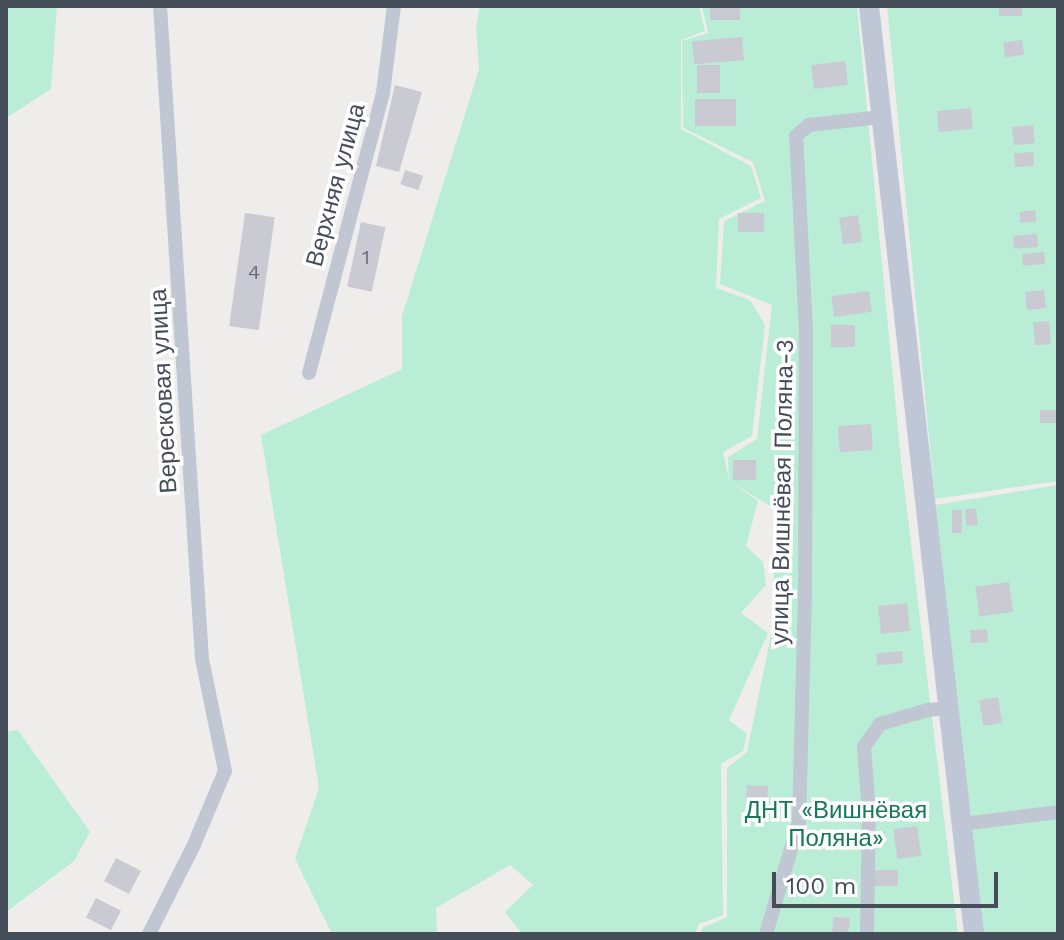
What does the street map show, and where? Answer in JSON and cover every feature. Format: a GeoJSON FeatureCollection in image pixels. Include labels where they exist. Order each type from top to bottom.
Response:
{"type":"FeatureCollection","features":[{"type":"Feature","properties":{"kind":"main road"},"geometry":{"type":"LineString","coordinates":[[869,6],[974,934]]}},
{"type":"Feature","properties":{"kind":"street","name":"Вересковая улица"},"geometry":{"type":"LineString","coordinates":[[149,934],[193,847],[225,771],[202,659],[160,6]]}},
{"type":"Feature","properties":{"kind":"street","name":"Верхняя улица"},"geometry":{"type":"LineString","coordinates":[[309,373],[383,93],[394,6]]}},
{"type":"Feature","properties":{"kind":"street","name":"улица Вишнёвая Поляна-3"},"geometry":{"type":"LineString","coordinates":[[766,934],[799,822],[805,592],[806,331],[796,136],[809,125],[882,117]]}},
{"type":"Feature","properties":{"kind":"street"},"geometry":{"type":"LineString","coordinates":[[867,934],[869,812],[864,747],[880,724],[928,710],[950,708]]}},
{"type":"Feature","properties":{"kind":"street"},"geometry":{"type":"LineString","coordinates":[[963,824],[1058,812]]}},
{"type":"Feature","properties":{"kind":"green space"},"geometry":{"type":"Polygon","coordinates":[[[6,6],[57,6],[51,89],[6,118],[6,6]]]}},
{"type":"Feature","properties":{"kind":"green space","name":"ДНТ «Вишнёвая Поляна»"},"geometry":{"type":"Polygon","coordinates":[[[480,6],[699,6],[705,31],[681,40],[681,129],[751,166],[761,198],[719,219],[716,288],[750,300],[765,325],[752,436],[723,452],[729,480],[728,457],[757,439],[772,305],[720,284],[724,221],[765,201],[753,162],[683,128],[682,41],[708,33],[702,6],[857,6],[901,460],[958,934],[700,934],[702,928],[727,917],[727,768],[747,752],[771,635],[777,510],[729,481],[758,501],[746,546],[763,562],[766,585],[741,613],[768,633],[729,720],[747,734],[743,751],[721,764],[723,915],[699,924],[695,934],[522,934],[505,912],[533,885],[510,865],[436,908],[437,934],[332,934],[295,859],[319,788],[261,435],[402,369],[402,316],[479,69],[476,28],[480,6]]]}},
{"type":"Feature","properties":{"kind":"green space"},"geometry":{"type":"Polygon","coordinates":[[[887,6],[1058,6],[1058,481],[935,499],[887,6]]]}},
{"type":"Feature","properties":{"kind":"green space"},"geometry":{"type":"Polygon","coordinates":[[[1058,485],[1058,934],[972,934],[929,506],[1058,485]]]}},
{"type":"Feature","properties":{"kind":"green space"},"geometry":{"type":"Polygon","coordinates":[[[18,730],[90,832],[74,861],[6,912],[6,732],[18,730]]]}},
{"type":"Feature","properties":{"kind":"building"},"geometry":{"type":"Polygon","coordinates":[[[710,6],[740,6],[740,20],[710,20],[710,6]]]}},
{"type":"Feature","properties":{"kind":"building"},"geometry":{"type":"Polygon","coordinates":[[[999,6],[1022,6],[1022,16],[999,16],[999,6]]]}},
{"type":"Feature","properties":{"kind":"building"},"geometry":{"type":"Polygon","coordinates":[[[742,37],[744,60],[694,64],[692,41],[742,37]]]}},
{"type":"Feature","properties":{"kind":"building"},"geometry":{"type":"Polygon","coordinates":[[[1022,40],[1024,55],[1005,57],[1003,43],[1022,40]]]}},
{"type":"Feature","properties":{"kind":"building"},"geometry":{"type":"Polygon","coordinates":[[[845,61],[848,85],[814,89],[811,65],[845,61]]]}},
{"type":"Feature","properties":{"kind":"building"},"geometry":{"type":"Polygon","coordinates":[[[697,65],[720,65],[720,93],[697,93],[697,65]]]}},
{"type":"Feature","properties":{"kind":"building"},"geometry":{"type":"Polygon","coordinates":[[[395,85],[422,92],[399,172],[376,166],[395,85]]]}},
{"type":"Feature","properties":{"kind":"building"},"geometry":{"type":"Polygon","coordinates":[[[695,99],[736,99],[736,126],[695,126],[695,99]]]}},
{"type":"Feature","properties":{"kind":"building"},"geometry":{"type":"Polygon","coordinates":[[[971,108],[973,129],[939,132],[937,111],[971,108]]]}},
{"type":"Feature","properties":{"kind":"building"},"geometry":{"type":"Polygon","coordinates":[[[1033,125],[1035,143],[1014,145],[1012,127],[1033,125]]]}},
{"type":"Feature","properties":{"kind":"building"},"geometry":{"type":"Polygon","coordinates":[[[1033,152],[1034,166],[1015,167],[1014,153],[1033,152]]]}},
{"type":"Feature","properties":{"kind":"building"},"geometry":{"type":"Polygon","coordinates":[[[405,170],[423,176],[418,190],[400,184],[405,170]]]}},
{"type":"Feature","properties":{"kind":"building"},"geometry":{"type":"Polygon","coordinates":[[[1035,210],[1036,222],[1020,223],[1020,212],[1035,210]]]}},
{"type":"Feature","properties":{"kind":"building"},"geometry":{"type":"Polygon","coordinates":[[[245,213],[275,217],[259,330],[229,326],[245,213]]]}},
{"type":"Feature","properties":{"kind":"building"},"geometry":{"type":"Polygon","coordinates":[[[738,213],[764,213],[764,232],[738,232],[738,213]]]}},
{"type":"Feature","properties":{"kind":"building"},"geometry":{"type":"Polygon","coordinates":[[[858,215],[862,242],[843,244],[839,218],[858,215]]]}},
{"type":"Feature","properties":{"kind":"building"},"geometry":{"type":"Polygon","coordinates":[[[361,222],[385,227],[372,292],[347,287],[361,222]]]}},
{"type":"Feature","properties":{"kind":"building"},"geometry":{"type":"Polygon","coordinates":[[[1037,234],[1038,247],[1014,249],[1013,236],[1037,234]]]}},
{"type":"Feature","properties":{"kind":"building"},"geometry":{"type":"Polygon","coordinates":[[[1044,252],[1045,264],[1023,266],[1022,254],[1044,252]]]}},
{"type":"Feature","properties":{"kind":"building"},"geometry":{"type":"Polygon","coordinates":[[[1044,290],[1046,308],[1027,310],[1025,292],[1044,290]]]}},
{"type":"Feature","properties":{"kind":"building"},"geometry":{"type":"Polygon","coordinates":[[[869,291],[872,312],[834,317],[831,296],[869,291]]]}},
{"type":"Feature","properties":{"kind":"building"},"geometry":{"type":"Polygon","coordinates":[[[1049,321],[1051,344],[1035,345],[1033,322],[1049,321]]]}},
{"type":"Feature","properties":{"kind":"building"},"geometry":{"type":"Polygon","coordinates":[[[831,325],[855,325],[855,347],[831,347],[831,325]]]}},
{"type":"Feature","properties":{"kind":"building"},"geometry":{"type":"Polygon","coordinates":[[[1040,410],[1058,410],[1058,423],[1040,423],[1040,410]]]}},
{"type":"Feature","properties":{"kind":"building"},"geometry":{"type":"Polygon","coordinates":[[[871,424],[873,450],[840,452],[838,426],[871,424]]]}},
{"type":"Feature","properties":{"kind":"building"},"geometry":{"type":"Polygon","coordinates":[[[733,460],[756,460],[756,480],[733,480],[733,460]]]}},
{"type":"Feature","properties":{"kind":"building"},"geometry":{"type":"Polygon","coordinates":[[[965,509],[976,509],[978,525],[966,526],[965,509]]]}},
{"type":"Feature","properties":{"kind":"building"},"geometry":{"type":"Polygon","coordinates":[[[952,510],[962,510],[962,533],[952,533],[952,510]]]}},
{"type":"Feature","properties":{"kind":"building"},"geometry":{"type":"Polygon","coordinates":[[[1009,582],[1013,612],[980,616],[975,587],[1009,582]]]}},
{"type":"Feature","properties":{"kind":"building"},"geometry":{"type":"Polygon","coordinates":[[[907,603],[910,631],[881,634],[878,606],[907,603]]]}},
{"type":"Feature","properties":{"kind":"building"},"geometry":{"type":"Polygon","coordinates":[[[987,629],[988,642],[971,643],[970,630],[987,629]]]}},
{"type":"Feature","properties":{"kind":"building"},"geometry":{"type":"Polygon","coordinates":[[[902,651],[903,663],[877,665],[876,653],[902,651]]]}},
{"type":"Feature","properties":{"kind":"building"},"geometry":{"type":"Polygon","coordinates":[[[998,697],[1002,723],[983,726],[979,700],[998,697]]]}},
{"type":"Feature","properties":{"kind":"building"},"geometry":{"type":"Polygon","coordinates":[[[747,785],[768,786],[767,805],[746,804],[747,785]]]}},
{"type":"Feature","properties":{"kind":"building"},"geometry":{"type":"Polygon","coordinates":[[[917,826],[921,856],[897,859],[893,829],[917,826]]]}},
{"type":"Feature","properties":{"kind":"building"},"geometry":{"type":"Polygon","coordinates":[[[116,858],[141,871],[129,894],[104,881],[116,858]]]}},
{"type":"Feature","properties":{"kind":"building"},"geometry":{"type":"Polygon","coordinates":[[[871,870],[898,870],[898,886],[871,886],[871,870]]]}},
{"type":"Feature","properties":{"kind":"building"},"geometry":{"type":"Polygon","coordinates":[[[96,898],[121,911],[111,930],[86,918],[96,898]]]}},
{"type":"Feature","properties":{"kind":"building"},"geometry":{"type":"Polygon","coordinates":[[[834,917],[850,918],[848,934],[832,934],[834,917]]]}}]}
